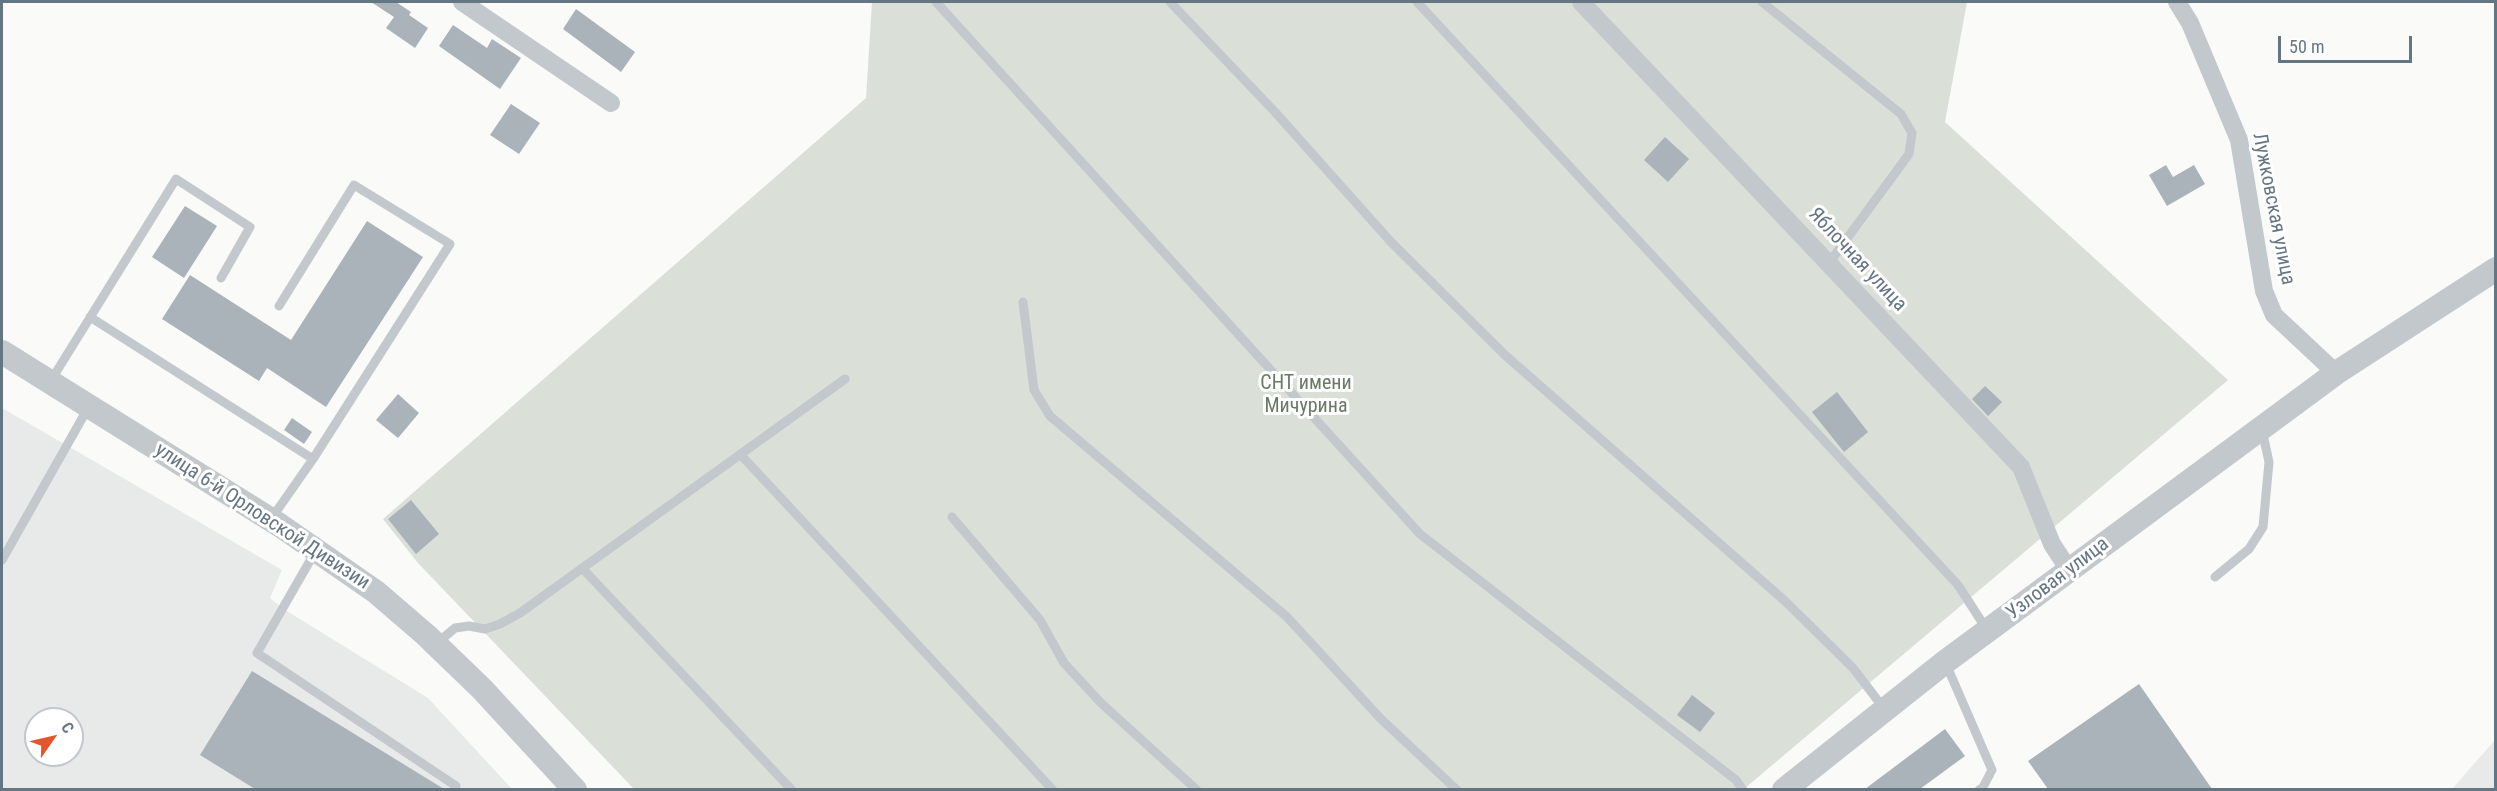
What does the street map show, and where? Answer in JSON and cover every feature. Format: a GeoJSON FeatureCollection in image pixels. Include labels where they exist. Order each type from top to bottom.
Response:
{"type":"FeatureCollection","features":[{"type":"Feature","properties":{"kind":"street"},"geometry":{"type":"LineString","coordinates":[[462,2],[481,7],[610,103]]}},
{"type":"Feature","properties":{"kind":"street","name":"Яблочная улица"},"geometry":{"type":"LineString","coordinates":[[1581,2],[2021,467],[2052,544],[2070,570]]}},
{"type":"Feature","properties":{"kind":"street","name":"Лужковская улица"},"geometry":{"type":"LineString","coordinates":[[2178,2],[2190,23],[2239,140],[2264,291],[2274,315],[2336,372]]}},
{"type":"Feature","properties":{"kind":"street","name":"Узловая улица"},"geometry":{"type":"LineString","coordinates":[[1784,789],[1945,662],[2336,372],[2496,269]]}},
{"type":"Feature","properties":{"kind":"street","name":"улица 6-й Орловской Дивизии"},"geometry":{"type":"LineString","coordinates":[[2,351],[271,519],[376,592],[482,689],[575,789]]}},
{"type":"Feature","properties":{"kind":"lane"},"geometry":{"type":"LineString","coordinates":[[936,2],[1420,534],[1736,780],[1743,789]]}},
{"type":"Feature","properties":{"kind":"lane"},"geometry":{"type":"LineString","coordinates":[[1170,2],[1275,112],[1391,242],[1497,347],[1785,601],[1853,668],[1885,710]]}},
{"type":"Feature","properties":{"kind":"lane"},"geometry":{"type":"LineString","coordinates":[[1417,2],[1958,585],[1988,631]]}},
{"type":"Feature","properties":{"kind":"lane"},"geometry":{"type":"LineString","coordinates":[[1762,2],[1900,114],[1912,133],[1910,154],[1829,263]]}},
{"type":"Feature","properties":{"kind":"lane"},"geometry":{"type":"LineString","coordinates":[[50,382],[176,179],[250,227],[221,278]]}},
{"type":"Feature","properties":{"kind":"lane"},"geometry":{"type":"LineString","coordinates":[[271,519],[313,459],[450,244],[354,184],[279,306]]}},
{"type":"Feature","properties":{"kind":"lane"},"geometry":{"type":"LineString","coordinates":[[1023,302],[1034,390],[1050,416],[1287,617],[1381,719],[1457,789]]}},
{"type":"Feature","properties":{"kind":"lane"},"geometry":{"type":"LineString","coordinates":[[90,317],[313,459]]}},
{"type":"Feature","properties":{"kind":"lane"},"geometry":{"type":"LineString","coordinates":[[436,645],[454,628],[485,629],[500,624],[582,568],[845,379]]}},
{"type":"Feature","properties":{"kind":"lane"},"geometry":{"type":"LineString","coordinates":[[2,561],[89,406]]}},
{"type":"Feature","properties":{"kind":"lane"},"geometry":{"type":"LineString","coordinates":[[2215,578],[2249,549],[2263,527],[2269,462],[2262,427]]}},
{"type":"Feature","properties":{"kind":"lane"},"geometry":{"type":"LineString","coordinates":[[740,454],[1053,789]]}},
{"type":"Feature","properties":{"kind":"lane"},"geometry":{"type":"LineString","coordinates":[[952,517],[1040,620],[1064,663],[1101,703],[1197,789]]}},
{"type":"Feature","properties":{"kind":"lane"},"geometry":{"type":"LineString","coordinates":[[316,550],[257,653],[456,786]]}},
{"type":"Feature","properties":{"kind":"lane"},"geometry":{"type":"LineString","coordinates":[[582,568],[792,789]]}},
{"type":"Feature","properties":{"kind":"lane"},"geometry":{"type":"LineString","coordinates":[[1945,662],[1992,770],[1983,787],[1979,789]]}},
{"type":"Feature","properties":{"kind":"shaded area"},"geometry":{"type":"Polygon","coordinates":[[[2,408],[282,570],[270,598],[282,608],[428,698],[512,789],[2,789],[2,408]]]}},
{"type":"Feature","properties":{"kind":"shaded area"},"geometry":{"type":"Polygon","coordinates":[[[2495,740],[2495,789],[2452,789],[2495,740]]]}},
{"type":"Feature","properties":{"kind":"green space","name":"СНТ имени Мичурина"},"geometry":{"type":"Polygon","coordinates":[[[872,2],[1967,2],[1945,122],[2228,380],[1744,789],[634,789],[418,563],[383,519],[866,98],[872,2]]]}},
{"type":"Feature","properties":{"kind":"building"},"geometry":{"type":"Polygon","coordinates":[[[371,2],[396,2],[411,12],[409,15],[428,28],[415,48],[386,28],[394,17],[371,2]]]}},
{"type":"Feature","properties":{"kind":"building"},"geometry":{"type":"Polygon","coordinates":[[[576,9],[635,52],[621,72],[563,29],[576,9]]]}},
{"type":"Feature","properties":{"kind":"building"},"geometry":{"type":"Polygon","coordinates":[[[453,25],[487,48],[492,39],[521,58],[500,89],[439,46],[453,25]]]}},
{"type":"Feature","properties":{"kind":"building"},"geometry":{"type":"Polygon","coordinates":[[[511,104],[540,123],[519,154],[490,135],[511,104]]]}},
{"type":"Feature","properties":{"kind":"building"},"geometry":{"type":"Polygon","coordinates":[[[1665,137],[1689,159],[1668,182],[1644,160],[1665,137]]]}},
{"type":"Feature","properties":{"kind":"building"},"geometry":{"type":"Polygon","coordinates":[[[2166,165],[2173,177],[2194,165],[2205,184],[2167,206],[2149,175],[2166,165]]]}},
{"type":"Feature","properties":{"kind":"building"},"geometry":{"type":"Polygon","coordinates":[[[185,206],[217,226],[184,278],[152,257],[185,206]]]}},
{"type":"Feature","properties":{"kind":"building"},"geometry":{"type":"Polygon","coordinates":[[[367,221],[423,257],[326,407],[267,368],[259,381],[162,319],[190,275],[291,340],[367,221]]]}},
{"type":"Feature","properties":{"kind":"building"},"geometry":{"type":"Polygon","coordinates":[[[1985,386],[2002,402],[1988,416],[1972,399],[1985,386]]]}},
{"type":"Feature","properties":{"kind":"building"},"geometry":{"type":"Polygon","coordinates":[[[1837,392],[1868,432],[1844,452],[1812,412],[1837,392]]]}},
{"type":"Feature","properties":{"kind":"building"},"geometry":{"type":"Polygon","coordinates":[[[398,394],[419,413],[398,438],[376,420],[398,394]]]}},
{"type":"Feature","properties":{"kind":"building"},"geometry":{"type":"Polygon","coordinates":[[[292,418],[312,432],[304,444],[284,430],[292,418]]]}},
{"type":"Feature","properties":{"kind":"building"},"geometry":{"type":"Polygon","coordinates":[[[411,500],[439,534],[416,554],[388,519],[411,500]]]}},
{"type":"Feature","properties":{"kind":"building"},"geometry":{"type":"Polygon","coordinates":[[[252,671],[444,789],[255,789],[200,755],[252,671]]]}},
{"type":"Feature","properties":{"kind":"building"},"geometry":{"type":"Polygon","coordinates":[[[2139,684],[2212,789],[2048,789],[2028,761],[2139,684]]]}},
{"type":"Feature","properties":{"kind":"building"},"geometry":{"type":"Polygon","coordinates":[[[1692,695],[1715,713],[1700,732],[1677,715],[1692,695]]]}},
{"type":"Feature","properties":{"kind":"building"},"geometry":{"type":"Polygon","coordinates":[[[1945,729],[1965,756],[1920,789],[1865,789],[1945,729]]]}}]}
